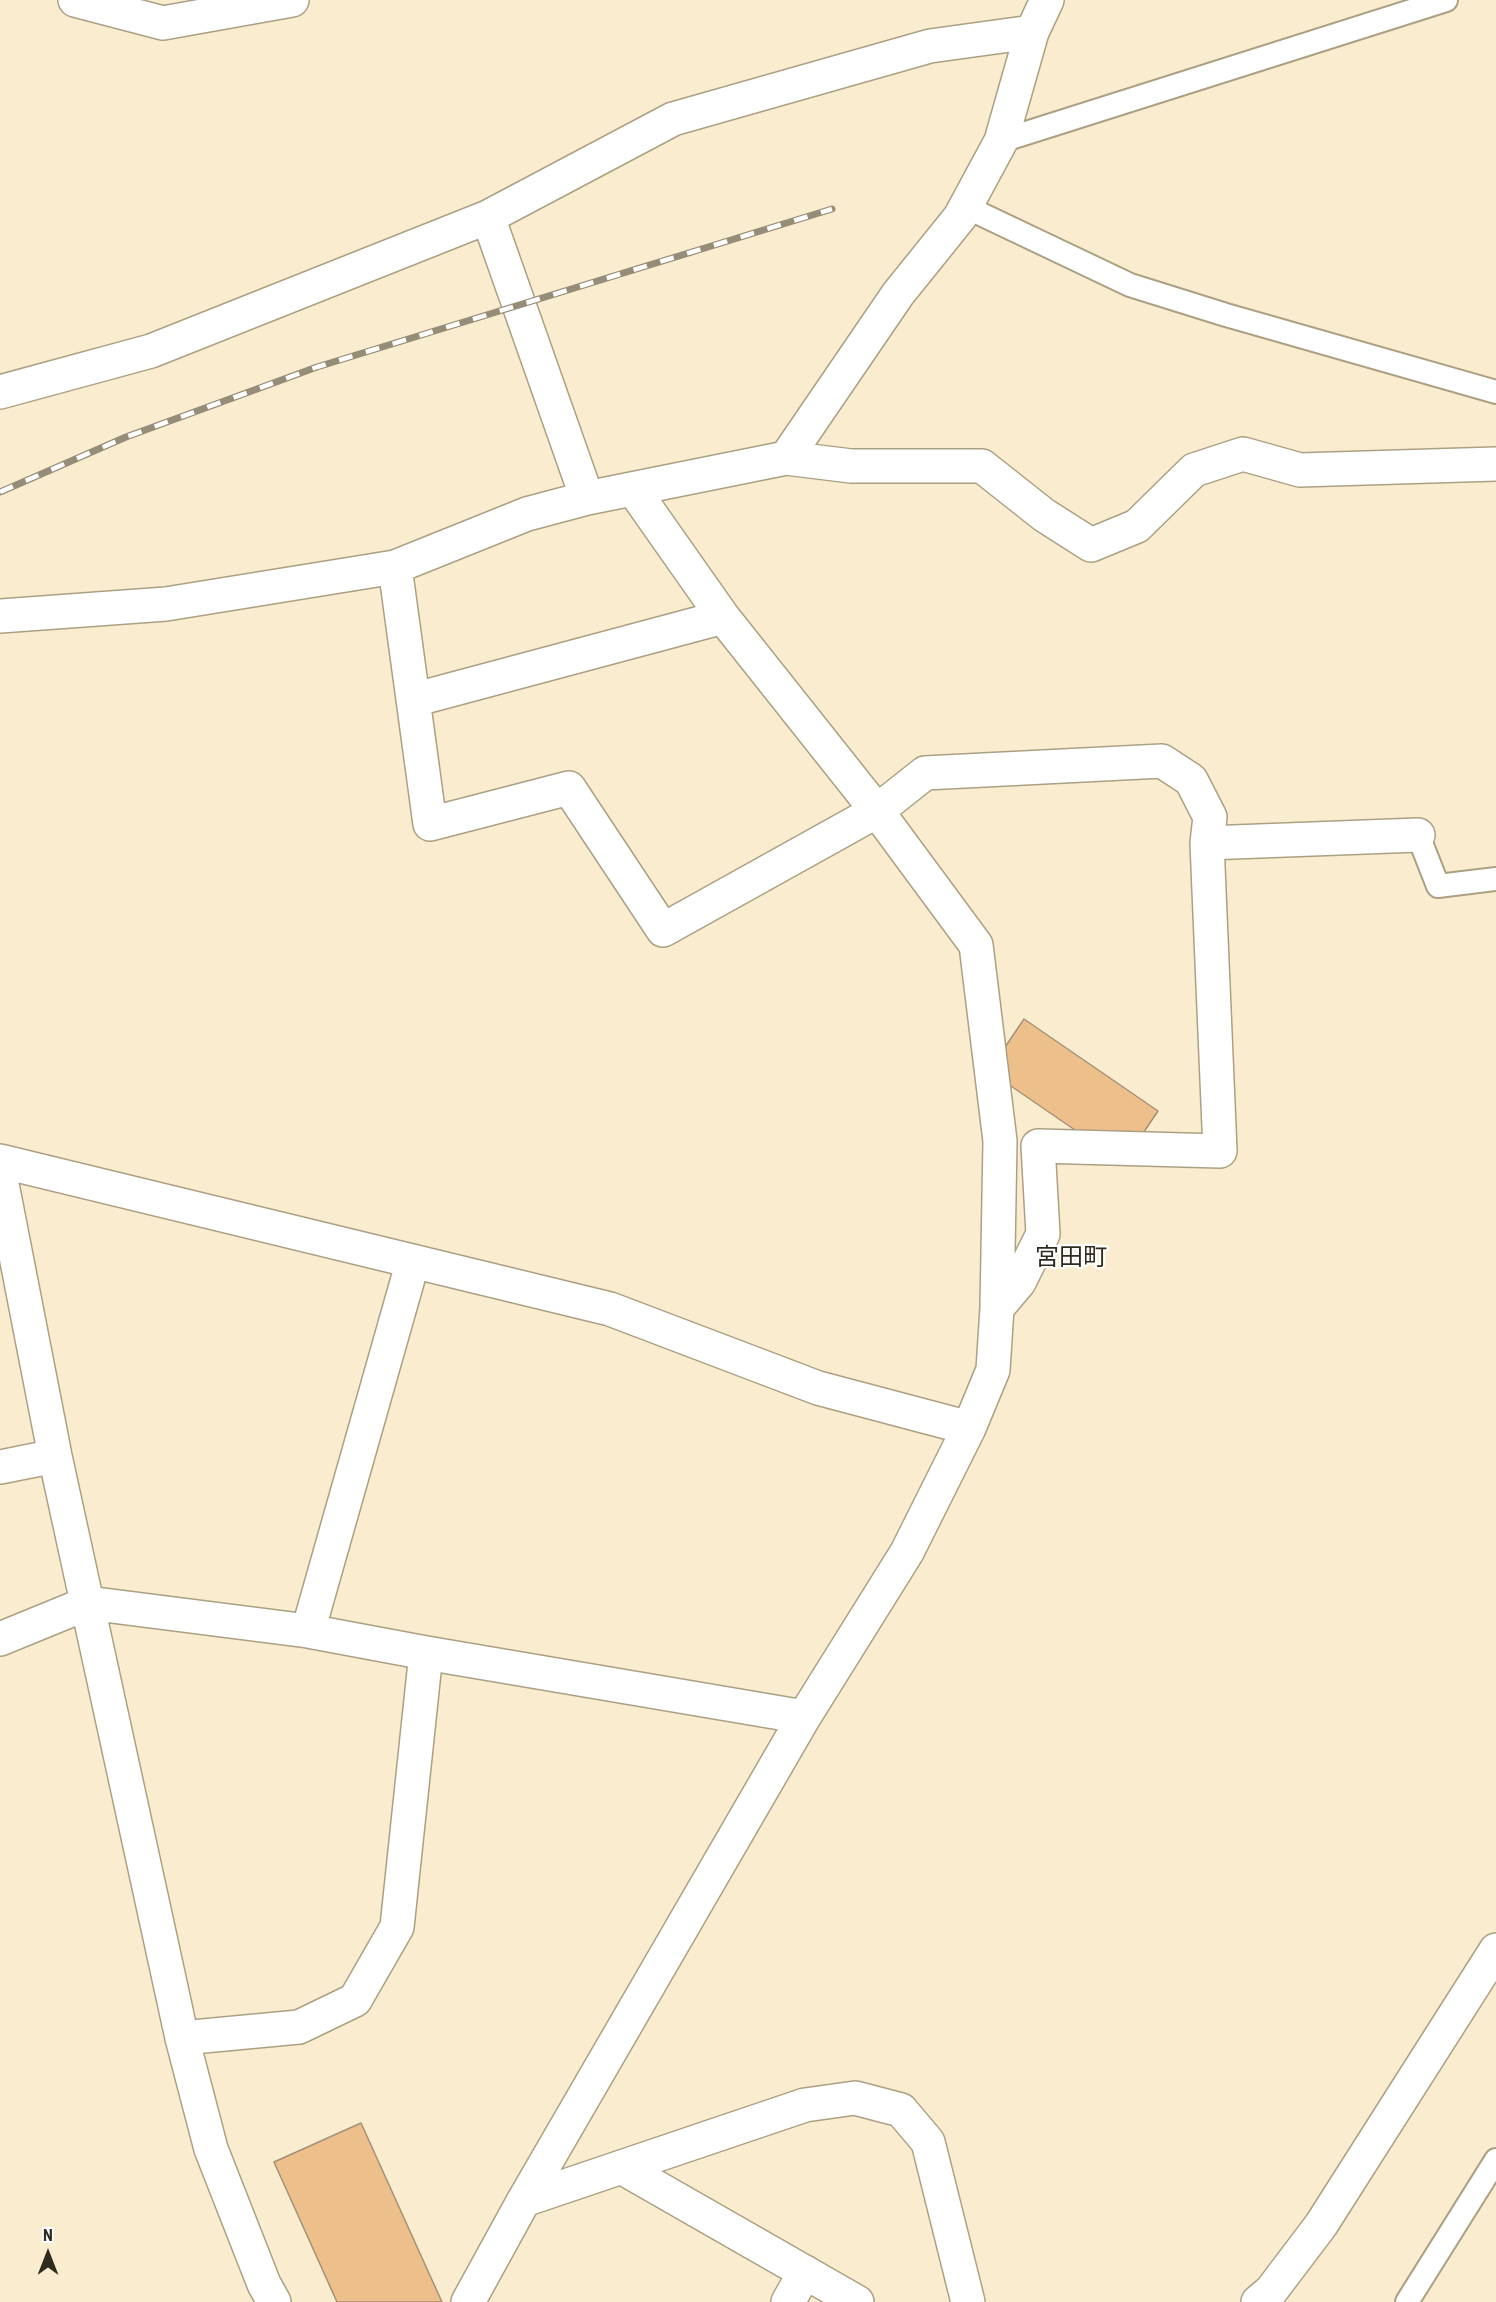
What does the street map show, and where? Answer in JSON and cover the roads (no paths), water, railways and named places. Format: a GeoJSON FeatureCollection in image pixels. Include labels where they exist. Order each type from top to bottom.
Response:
{"type":"FeatureCollection","features":[{"type":"Feature","properties":{"kind":"street"},"geometry":{"type":"LineString","coordinates":[[75,0],[163,23],[292,0]]}},
{"type":"Feature","properties":{"kind":"street"},"geometry":{"type":"LineString","coordinates":[[786,458],[898,294],[966,207],[1001,141],[1032,32],[1047,0]]}},
{"type":"Feature","properties":{"kind":"street"},"geometry":{"type":"LineString","coordinates":[[0,393],[151,351],[488,217],[673,119],[930,46],[1032,32]]}},
{"type":"Feature","properties":{"kind":"street"},"geometry":{"type":"LineString","coordinates":[[488,217],[587,498]]}},
{"type":"Feature","properties":{"kind":"street"},"geometry":{"type":"LineString","coordinates":[[0,616],[166,603],[395,567],[527,514],[587,498],[786,458],[851,466],[982,466],[1044,515],[1091,545],[1137,526],[1194,470],[1243,454],[1300,470],[1496,464]]}},
{"type":"Feature","properties":{"kind":"street"},"geometry":{"type":"LineString","coordinates":[[468,2302],[524,2200],[804,1717],[907,1552],[969,1428],[993,1370],[997,1308],[1000,1141],[976,945],[877,811],[723,617],[633,489]]}},
{"type":"Feature","properties":{"kind":"street"},"geometry":{"type":"LineString","coordinates":[[395,567],[430,825],[569,788],[663,930],[877,811],[925,773],[1162,761],[1191,780],[1210,817],[1207,843],[1220,1151],[1038,1146],[1043,1234],[1019,1281],[997,1308]]}},
{"type":"Feature","properties":{"kind":"street"},"geometry":{"type":"LineString","coordinates":[[413,700],[723,617]]}},
{"type":"Feature","properties":{"kind":"street"},"geometry":{"type":"LineString","coordinates":[[1207,843],[1418,835]]}},
{"type":"Feature","properties":{"kind":"street"},"geometry":{"type":"LineString","coordinates":[[0,1161],[609,1309],[818,1388],[969,1428]]}},
{"type":"Feature","properties":{"kind":"street"},"geometry":{"type":"LineString","coordinates":[[0,1174],[55,1456],[182,2038],[211,2149],[273,2302]]}},
{"type":"Feature","properties":{"kind":"street"},"geometry":{"type":"LineString","coordinates":[[308,1631],[413,1262]]}},
{"type":"Feature","properties":{"kind":"street"},"geometry":{"type":"LineString","coordinates":[[0,1467],[55,1456]]}},
{"type":"Feature","properties":{"kind":"street"},"geometry":{"type":"LineString","coordinates":[[0,1639],[88,1603],[308,1631],[804,1717]]}},
{"type":"Feature","properties":{"kind":"street"},"geometry":{"type":"LineString","coordinates":[[182,2038],[299,2027],[355,2000],[397,1927],[426,1653]]}},
{"type":"Feature","properties":{"kind":"street"},"geometry":{"type":"LineString","coordinates":[[1258,2302],[1271,2291],[1321,2225],[1496,1950]]}},
{"type":"Feature","properties":{"kind":"street"},"geometry":{"type":"LineString","coordinates":[[524,2200],[805,2105],[855,2098],[901,2110],[928,2142],[968,2302]]}},
{"type":"Feature","properties":{"kind":"street"},"geometry":{"type":"LineString","coordinates":[[621,2167],[857,2302]]}},
{"type":"Feature","properties":{"kind":"street"},"geometry":{"type":"LineString","coordinates":[[788,2302],[805,2272]]}},
{"type":"Feature","properties":{"kind":"lane"},"geometry":{"type":"LineString","coordinates":[[1001,141],[1446,0]]}},
{"type":"Feature","properties":{"kind":"lane"},"geometry":{"type":"LineString","coordinates":[[966,207],[1130,285],[1226,315],[1496,392]]}},
{"type":"Feature","properties":{"kind":"lane"},"geometry":{"type":"LineString","coordinates":[[1418,835],[1437,886],[1496,879]]}},
{"type":"Feature","properties":{"kind":"lane"},"geometry":{"type":"LineString","coordinates":[[1407,2302],[1496,2160]]}},
{"type":"Feature","properties":{"kind":"railway"},"geometry":{"type":"LineString","coordinates":[[0,492],[126,437],[317,367],[832,209]]}},
{"type":"Feature","properties":{"kind":"district","name":"宮田町"},"geometry":{"type":"Point","coordinates":[1071,1259]}}]}
